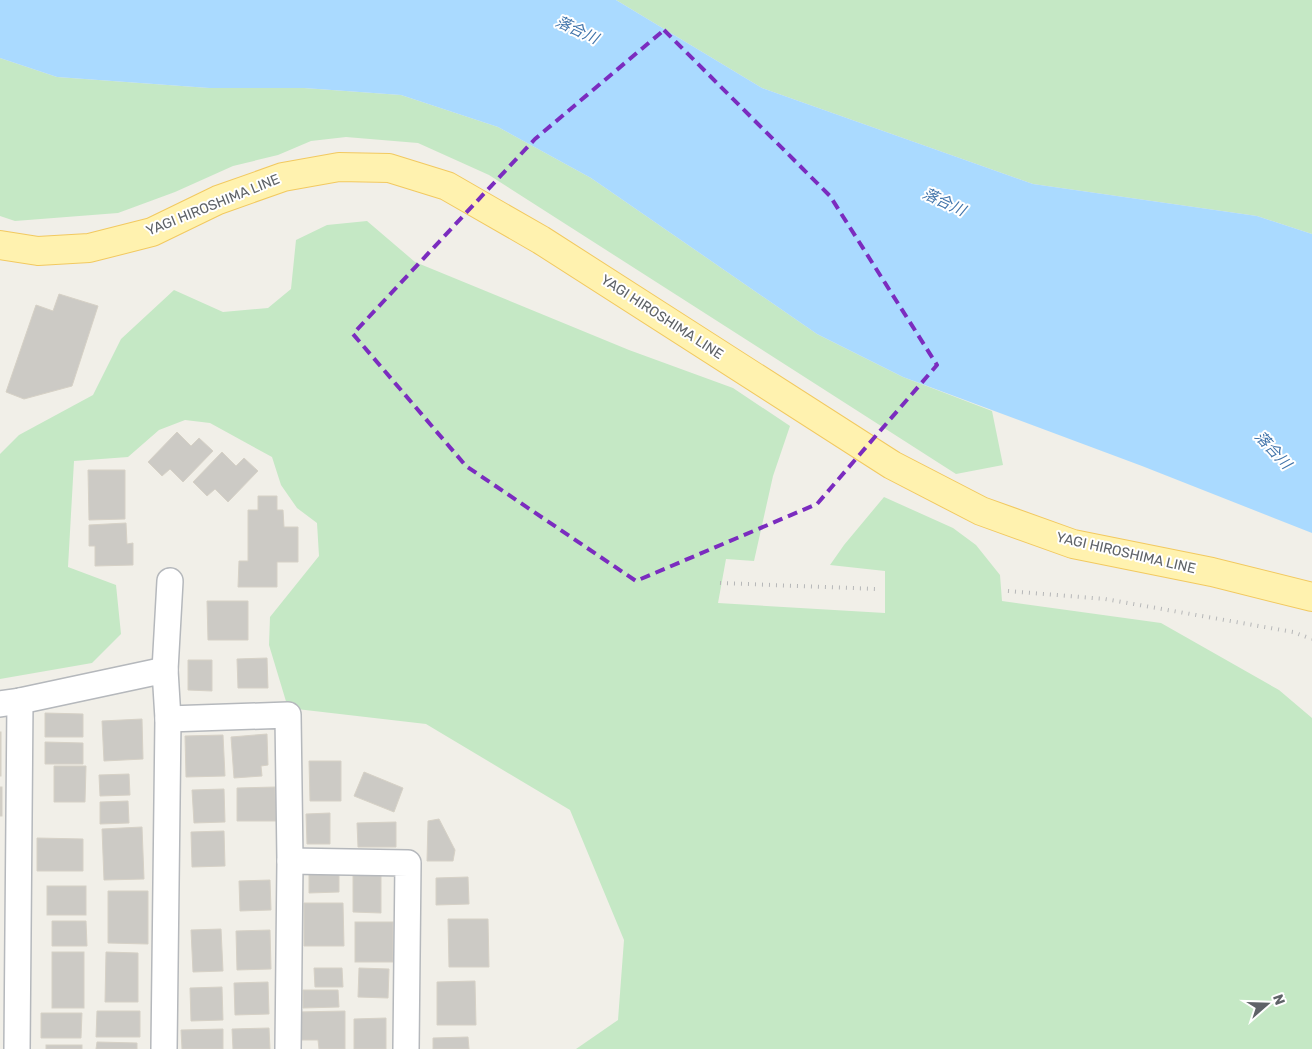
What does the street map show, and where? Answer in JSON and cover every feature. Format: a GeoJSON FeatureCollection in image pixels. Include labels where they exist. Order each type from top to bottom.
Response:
{"type":"FeatureCollection","features":[{"type":"Feature","properties":{"kind":"main road","name":"YAGI HIROSHIMA LINE"},"geometry":{"type":"LineString","coordinates":[[0,245],[38,251],[90,248],[152,232],[218,200],[283,177],[339,167],[389,168],[447,186],[533,235],[892,465],[981,511],[1073,544],[1212,572],[1307,595]]}},
{"type":"Feature","properties":{"kind":"street"},"geometry":{"type":"LineString","coordinates":[[164,1049],[168,719],[165,670],[170,581]]}},
{"type":"Feature","properties":{"kind":"street"},"geometry":{"type":"LineString","coordinates":[[16,1049],[10,703],[165,670]]}},
{"type":"Feature","properties":{"kind":"street"},"geometry":{"type":"LineString","coordinates":[[168,719],[288,715],[290,861],[288,1049]]}},
{"type":"Feature","properties":{"kind":"street"},"geometry":{"type":"LineString","coordinates":[[290,861],[408,863],[406,1049]]}},
{"type":"Feature","properties":{"kind":"highlighted area"},"geometry":{"type":"Polygon","coordinates":[[[664,30],[830,196],[937,365],[817,504],[636,581],[466,466],[353,334],[535,139],[664,30]]]}},
{"type":"Feature","properties":{"kind":"green space"},"geometry":{"type":"Polygon","coordinates":[[[616,0],[1312,0],[1312,234],[1257,216],[1033,184],[762,88],[616,0]]]}},
{"type":"Feature","properties":{"kind":"green space"},"geometry":{"type":"Polygon","coordinates":[[[0,58],[57,77],[209,88],[304,88],[401,95],[498,127],[591,178],[817,334],[903,377],[992,411],[1003,465],[956,474],[489,175],[418,143],[346,137],[311,141],[278,155],[233,166],[175,192],[118,213],[15,221],[0,216],[0,58]]]}},
{"type":"Feature","properties":{"kind":"green space"},"geometry":{"type":"Polygon","coordinates":[[[367,221],[415,262],[629,350],[733,388],[790,426],[773,476],[754,561],[726,559],[718,603],[885,613],[885,571],[830,565],[884,497],[953,528],[976,545],[1000,575],[1002,601],[1161,623],[1279,690],[1312,718],[1312,1049],[576,1049],[618,1020],[624,940],[570,810],[426,724],[288,708],[269,645],[270,617],[319,556],[317,523],[297,508],[281,485],[272,457],[210,423],[185,420],[159,430],[128,457],[74,461],[68,567],[116,585],[121,634],[92,663],[0,679],[0,454],[19,435],[93,395],[121,339],[174,290],[223,312],[268,308],[291,289],[296,240],[327,225],[367,221]]]}},
{"type":"Feature","properties":{"kind":"water","name":"落合川"},"geometry":{"type":"Polygon","coordinates":[[[0,0],[616,0],[762,88],[1033,184],[1257,216],[1312,234],[1312,533],[1142,466],[903,377],[817,334],[591,178],[498,127],[401,95],[304,88],[209,88],[57,77],[0,58],[0,0]]]}},
{"type":"Feature","properties":{"kind":"building"},"geometry":{"type":"Polygon","coordinates":[[[59,294],[98,306],[72,386],[24,399],[6,392],[36,305],[53,311],[59,294]]]}},
{"type":"Feature","properties":{"kind":"building"},"geometry":{"type":"Polygon","coordinates":[[[177,432],[191,446],[199,438],[213,451],[183,482],[170,469],[162,476],[148,462],[177,432]]]}},
{"type":"Feature","properties":{"kind":"building"},"geometry":{"type":"Polygon","coordinates":[[[222,452],[236,466],[244,458],[258,471],[228,502],[215,489],[207,496],[193,482],[222,452]]]}},
{"type":"Feature","properties":{"kind":"building"},"geometry":{"type":"Polygon","coordinates":[[[88,470],[125,470],[125,519],[89,520],[88,470]]]}},
{"type":"Feature","properties":{"kind":"building"},"geometry":{"type":"Polygon","coordinates":[[[258,496],[277,496],[277,510],[283,510],[284,527],[298,527],[298,562],[277,562],[277,587],[238,587],[239,561],[248,561],[248,510],[258,510],[258,496]]]}},
{"type":"Feature","properties":{"kind":"building"},"geometry":{"type":"Polygon","coordinates":[[[126,523],[127,544],[133,543],[133,565],[95,566],[95,546],[89,546],[89,525],[126,523]]]}},
{"type":"Feature","properties":{"kind":"building"},"geometry":{"type":"Polygon","coordinates":[[[207,601],[248,601],[248,640],[208,640],[207,601]]]}},
{"type":"Feature","properties":{"kind":"building"},"geometry":{"type":"Polygon","coordinates":[[[267,658],[268,688],[238,688],[237,659],[267,658]]]}},
{"type":"Feature","properties":{"kind":"building"},"geometry":{"type":"Polygon","coordinates":[[[188,660],[212,660],[212,691],[188,690],[188,660]]]}},
{"type":"Feature","properties":{"kind":"building"},"geometry":{"type":"Polygon","coordinates":[[[45,713],[83,714],[83,737],[45,737],[45,713]]]}},
{"type":"Feature","properties":{"kind":"building"},"geometry":{"type":"Polygon","coordinates":[[[142,719],[143,759],[104,761],[102,721],[142,719]]]}},
{"type":"Feature","properties":{"kind":"building"},"geometry":{"type":"Polygon","coordinates":[[[1,732],[1,776],[0,776],[1,732]]]}},
{"type":"Feature","properties":{"kind":"building"},"geometry":{"type":"Polygon","coordinates":[[[267,734],[268,765],[261,766],[262,776],[234,778],[231,737],[267,734]]]}},
{"type":"Feature","properties":{"kind":"building"},"geometry":{"type":"Polygon","coordinates":[[[223,735],[225,776],[186,777],[185,736],[223,735]]]}},
{"type":"Feature","properties":{"kind":"building"},"geometry":{"type":"Polygon","coordinates":[[[45,742],[83,743],[83,764],[45,764],[45,742]]]}},
{"type":"Feature","properties":{"kind":"building"},"geometry":{"type":"Polygon","coordinates":[[[309,761],[341,761],[341,801],[310,801],[309,761]]]}},
{"type":"Feature","properties":{"kind":"building"},"geometry":{"type":"Polygon","coordinates":[[[54,766],[86,766],[85,802],[54,802],[54,766]]]}},
{"type":"Feature","properties":{"kind":"building"},"geometry":{"type":"Polygon","coordinates":[[[364,772],[403,788],[394,812],[354,796],[364,772]]]}},
{"type":"Feature","properties":{"kind":"building"},"geometry":{"type":"Polygon","coordinates":[[[129,774],[130,795],[100,796],[99,775],[129,774]]]}},
{"type":"Feature","properties":{"kind":"building"},"geometry":{"type":"Polygon","coordinates":[[[0,787],[2,787],[2,816],[0,816],[0,787]]]}},
{"type":"Feature","properties":{"kind":"building"},"geometry":{"type":"Polygon","coordinates":[[[275,787],[276,821],[237,821],[237,788],[275,787]]]}},
{"type":"Feature","properties":{"kind":"building"},"geometry":{"type":"Polygon","coordinates":[[[224,789],[225,822],[194,823],[192,790],[224,789]]]}},
{"type":"Feature","properties":{"kind":"building"},"geometry":{"type":"Polygon","coordinates":[[[128,801],[129,823],[100,824],[100,802],[128,801]]]}},
{"type":"Feature","properties":{"kind":"building"},"geometry":{"type":"Polygon","coordinates":[[[330,813],[330,844],[307,844],[306,814],[330,813]]]}},
{"type":"Feature","properties":{"kind":"building"},"geometry":{"type":"Polygon","coordinates":[[[439,819],[455,850],[453,861],[427,861],[428,821],[439,819]]]}},
{"type":"Feature","properties":{"kind":"building"},"geometry":{"type":"Polygon","coordinates":[[[396,822],[396,847],[358,847],[357,823],[396,822]]]}},
{"type":"Feature","properties":{"kind":"building"},"geometry":{"type":"Polygon","coordinates":[[[142,827],[144,879],[104,880],[102,829],[142,827]]]}},
{"type":"Feature","properties":{"kind":"building"},"geometry":{"type":"Polygon","coordinates":[[[224,831],[225,866],[192,867],[191,832],[224,831]]]}},
{"type":"Feature","properties":{"kind":"building"},"geometry":{"type":"Polygon","coordinates":[[[37,838],[83,839],[83,871],[37,871],[37,838]]]}},
{"type":"Feature","properties":{"kind":"building"},"geometry":{"type":"Polygon","coordinates":[[[353,872],[381,873],[381,913],[353,912],[353,872]]]}},
{"type":"Feature","properties":{"kind":"building"},"geometry":{"type":"Polygon","coordinates":[[[309,874],[339,874],[339,892],[309,893],[309,874]]]}},
{"type":"Feature","properties":{"kind":"building"},"geometry":{"type":"Polygon","coordinates":[[[468,877],[469,904],[436,905],[436,878],[468,877]]]}},
{"type":"Feature","properties":{"kind":"building"},"geometry":{"type":"Polygon","coordinates":[[[270,880],[271,910],[240,911],[239,881],[270,880]]]}},
{"type":"Feature","properties":{"kind":"building"},"geometry":{"type":"Polygon","coordinates":[[[47,886],[86,886],[86,915],[47,915],[47,886]]]}},
{"type":"Feature","properties":{"kind":"building"},"geometry":{"type":"Polygon","coordinates":[[[108,891],[148,891],[148,944],[108,943],[108,891]]]}},
{"type":"Feature","properties":{"kind":"building"},"geometry":{"type":"Polygon","coordinates":[[[304,903],[343,903],[344,946],[304,946],[304,903]]]}},
{"type":"Feature","properties":{"kind":"building"},"geometry":{"type":"Polygon","coordinates":[[[448,919],[488,919],[489,967],[449,967],[448,919]]]}},
{"type":"Feature","properties":{"kind":"building"},"geometry":{"type":"Polygon","coordinates":[[[52,921],[86,921],[87,946],[52,946],[52,921]]]}},
{"type":"Feature","properties":{"kind":"building"},"geometry":{"type":"Polygon","coordinates":[[[355,922],[393,922],[393,962],[355,962],[355,922]]]}},
{"type":"Feature","properties":{"kind":"building"},"geometry":{"type":"Polygon","coordinates":[[[221,929],[223,971],[193,972],[191,930],[221,929]]]}},
{"type":"Feature","properties":{"kind":"building"},"geometry":{"type":"Polygon","coordinates":[[[270,930],[271,969],[237,970],[236,931],[270,930]]]}},
{"type":"Feature","properties":{"kind":"building"},"geometry":{"type":"Polygon","coordinates":[[[52,952],[84,952],[84,1008],[52,1008],[52,952]]]}},
{"type":"Feature","properties":{"kind":"building"},"geometry":{"type":"Polygon","coordinates":[[[106,952],[138,953],[138,1002],[105,1002],[106,952]]]}},
{"type":"Feature","properties":{"kind":"building"},"geometry":{"type":"Polygon","coordinates":[[[314,968],[342,968],[343,987],[315,987],[314,968]]]}},
{"type":"Feature","properties":{"kind":"building"},"geometry":{"type":"Polygon","coordinates":[[[359,968],[389,969],[388,998],[358,997],[359,968]]]}},
{"type":"Feature","properties":{"kind":"building"},"geometry":{"type":"Polygon","coordinates":[[[475,981],[476,1025],[437,1025],[437,982],[475,981]]]}},
{"type":"Feature","properties":{"kind":"building"},"geometry":{"type":"Polygon","coordinates":[[[268,982],[269,1014],[235,1015],[234,983],[268,982]]]}},
{"type":"Feature","properties":{"kind":"building"},"geometry":{"type":"Polygon","coordinates":[[[222,987],[223,1020],[191,1021],[190,988],[222,987]]]}},
{"type":"Feature","properties":{"kind":"building"},"geometry":{"type":"Polygon","coordinates":[[[303,990],[338,990],[339,1007],[303,1008],[303,990]]]}},
{"type":"Feature","properties":{"kind":"building"},"geometry":{"type":"Polygon","coordinates":[[[97,1011],[140,1011],[140,1037],[96,1037],[97,1011]]]}},
{"type":"Feature","properties":{"kind":"building"},"geometry":{"type":"Polygon","coordinates":[[[345,1011],[345,1049],[319,1049],[318,1040],[299,1040],[298,1012],[345,1011]]]}},
{"type":"Feature","properties":{"kind":"building"},"geometry":{"type":"Polygon","coordinates":[[[41,1013],[82,1013],[81,1038],[41,1038],[41,1013]]]}},
{"type":"Feature","properties":{"kind":"building"},"geometry":{"type":"Polygon","coordinates":[[[386,1018],[386,1049],[354,1049],[354,1019],[386,1018]]]}},
{"type":"Feature","properties":{"kind":"building"},"geometry":{"type":"Polygon","coordinates":[[[269,1028],[270,1049],[233,1049],[232,1029],[269,1028]]]}},
{"type":"Feature","properties":{"kind":"building"},"geometry":{"type":"Polygon","coordinates":[[[223,1029],[223,1049],[182,1049],[181,1030],[223,1029]]]}},
{"type":"Feature","properties":{"kind":"building"},"geometry":{"type":"Polygon","coordinates":[[[468,1037],[469,1049],[433,1049],[433,1038],[468,1037]]]}},
{"type":"Feature","properties":{"kind":"building"},"geometry":{"type":"Polygon","coordinates":[[[97,1042],[137,1043],[137,1049],[96,1049],[97,1042]]]}},
{"type":"Feature","properties":{"kind":"building"},"geometry":{"type":"Polygon","coordinates":[[[46,1045],[82,1045],[82,1049],[46,1049],[46,1045]]]}},
{"type":"Feature","properties":{"kind":"railway"},"geometry":{"type":"LineString","coordinates":[[720,583],[877,589]]}},
{"type":"Feature","properties":{"kind":"railway"},"geometry":{"type":"LineString","coordinates":[[1008,591],[1105,599],[1293,632],[1312,639]]}}]}
